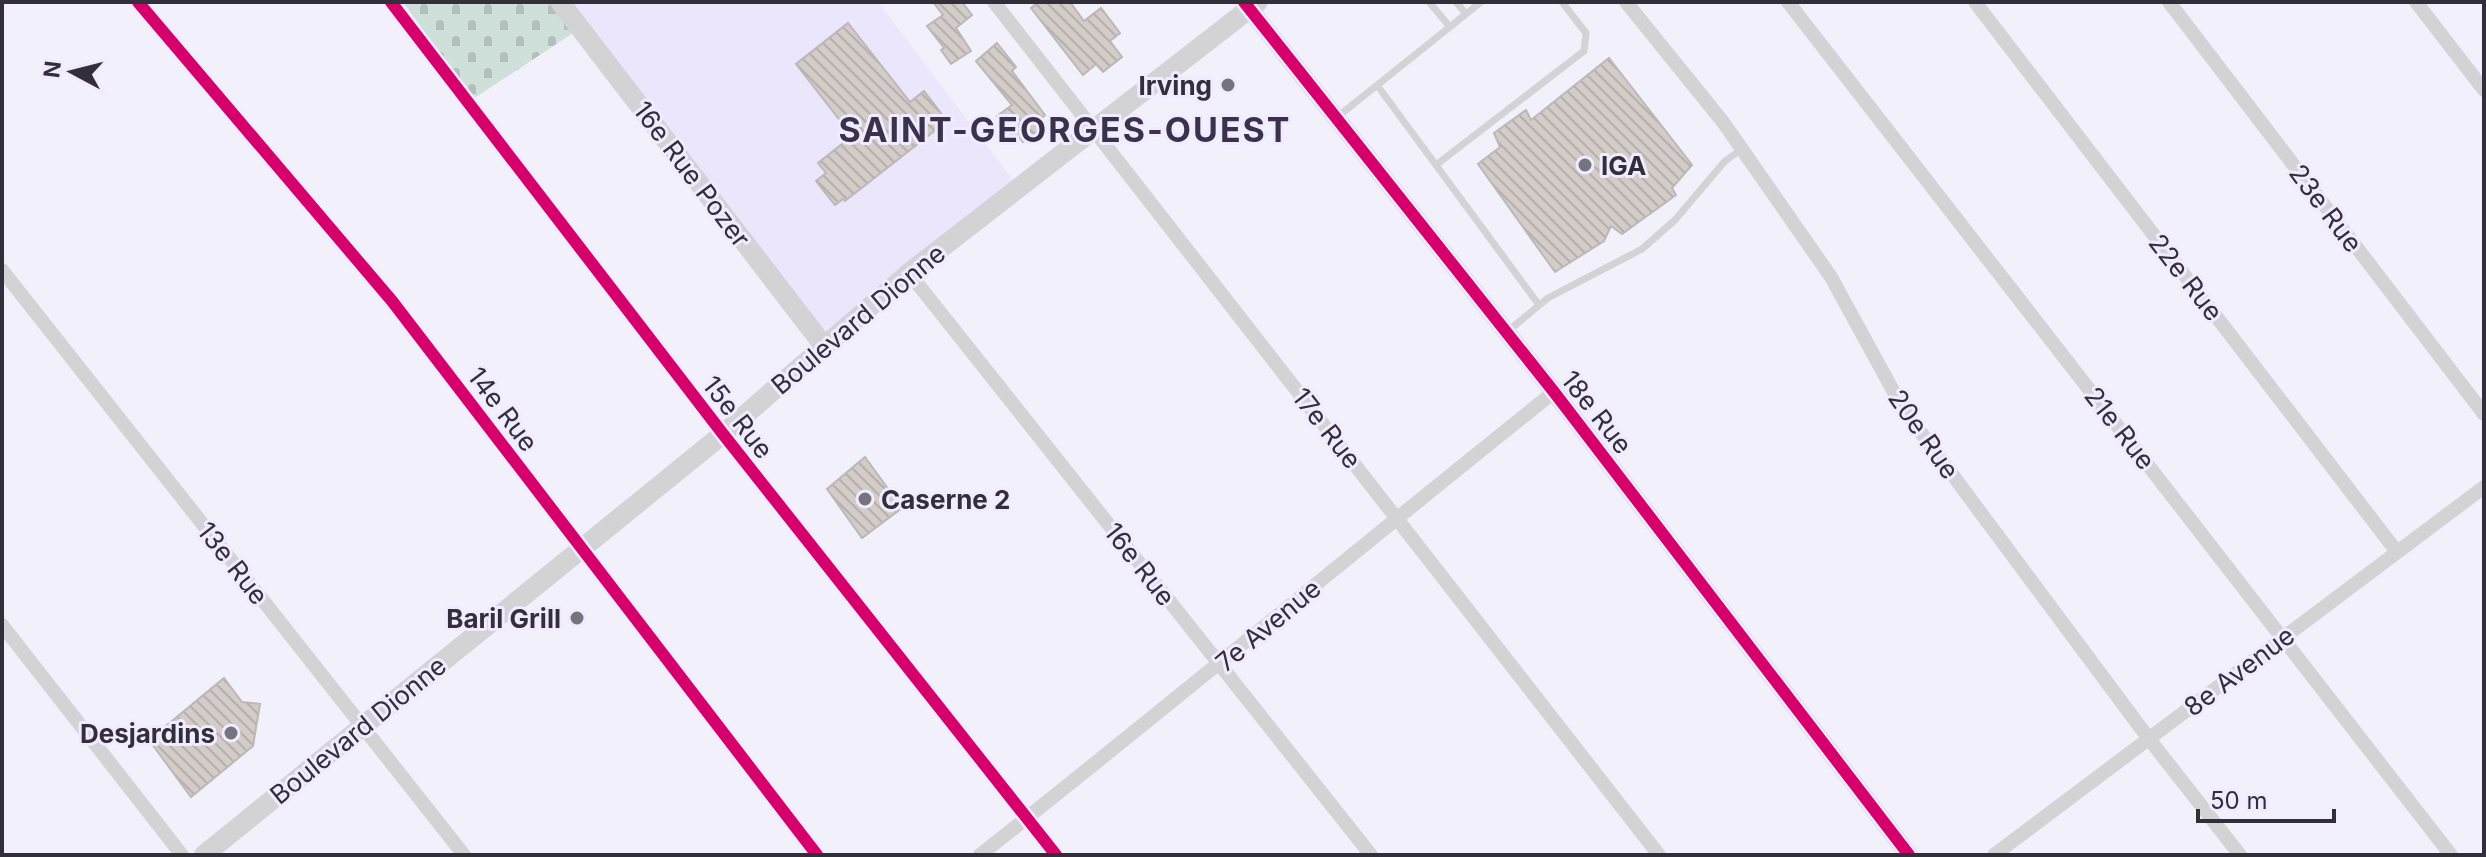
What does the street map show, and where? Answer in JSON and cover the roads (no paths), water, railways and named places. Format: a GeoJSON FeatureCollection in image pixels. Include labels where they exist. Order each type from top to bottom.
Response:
{"type":"FeatureCollection","features":[{"type":"Feature","properties":{"kind":"main road","name":"16e Rue Pozer"},"geometry":{"type":"LineString","coordinates":[[560,2],[824,346]]}},
{"type":"Feature","properties":{"kind":"main road","name":"Boulevard Dionne"},"geometry":{"type":"LineString","coordinates":[[204,855],[723,434],[909,273],[1250,4]]}},
{"type":"Feature","properties":{"kind":"street","name":"14e Rue"},"geometry":{"type":"LineString","coordinates":[[138,2],[392,301],[817,855]]}},
{"type":"Feature","properties":{"kind":"street","name":"15e Rue"},"geometry":{"type":"LineString","coordinates":[[391,2],[723,434],[1056,855]]}},
{"type":"Feature","properties":{"kind":"street","name":"17e Rue"},"geometry":{"type":"LineString","coordinates":[[994,2],[1659,855]]}},
{"type":"Feature","properties":{"kind":"street","name":"20e Rue"},"geometry":{"type":"LineString","coordinates":[[1626,2],[1742,149],[1831,277],[1902,407],[2149,739],[2240,855]]}},
{"type":"Feature","properties":{"kind":"street","name":"21e Rue"},"geometry":{"type":"LineString","coordinates":[[1788,2],[2451,855]]}},
{"type":"Feature","properties":{"kind":"street","name":"22e Rue"},"geometry":{"type":"LineString","coordinates":[[1975,2],[2397,552]]}},
{"type":"Feature","properties":{"kind":"street","name":"23e Rue"},"geometry":{"type":"LineString","coordinates":[[2169,2],[2484,414]]}},
{"type":"Feature","properties":{"kind":"street"},"geometry":{"type":"LineString","coordinates":[[2416,2],[2484,90]]}},
{"type":"Feature","properties":{"kind":"street","name":"18e Rue"},"geometry":{"type":"LineString","coordinates":[[1250,4],[1336,118],[1554,392],[1909,855]]}},
{"type":"Feature","properties":{"kind":"street","name":"13e Rue"},"geometry":{"type":"LineString","coordinates":[[2,270],[464,855]]}},
{"type":"Feature","properties":{"kind":"street","name":"16e Rue"},"geometry":{"type":"LineString","coordinates":[[909,273],[1371,855]]}},
{"type":"Feature","properties":{"kind":"street","name":"7e Avenue"},"geometry":{"type":"LineString","coordinates":[[980,855],[1220,665],[1554,392]]}},
{"type":"Feature","properties":{"kind":"street","name":"8e Avenue"},"geometry":{"type":"LineString","coordinates":[[1994,855],[2484,487]]}},
{"type":"Feature","properties":{"kind":"street"},"geometry":{"type":"LineString","coordinates":[[2,625],[182,855]]}},
{"type":"Feature","properties":{"kind":"lane"},"geometry":{"type":"LineString","coordinates":[[1429,2],[1450,27]]}},
{"type":"Feature","properties":{"kind":"lane"},"geometry":{"type":"LineString","coordinates":[[1456,2],[1466,14]]}},
{"type":"Feature","properties":{"kind":"lane"},"geometry":{"type":"LineString","coordinates":[[1336,118],[1481,2]]}},
{"type":"Feature","properties":{"kind":"lane"},"geometry":{"type":"LineString","coordinates":[[1436,165],[1584,51],[1586,33],[1562,2]]}},
{"type":"Feature","properties":{"kind":"lane"},"geometry":{"type":"LineString","coordinates":[[1377,85],[1539,305]]}},
{"type":"Feature","properties":{"kind":"lane"},"geometry":{"type":"LineString","coordinates":[[1507,332],[1563,289],[1642,249],[1692,203],[1725,161],[1742,149]]}},
{"type":"Feature","properties":{"kind":"place","name":"Irving"},"geometry":{"type":"Point","coordinates":[1228,85]}},
{"type":"Feature","properties":{"kind":"place","name":"IGA"},"geometry":{"type":"Point","coordinates":[1585,165]}},
{"type":"Feature","properties":{"kind":"place","name":"Caserne 2"},"geometry":{"type":"Point","coordinates":[865,499]}},
{"type":"Feature","properties":{"kind":"place","name":"Baril Grill"},"geometry":{"type":"Point","coordinates":[577,618]}},
{"type":"Feature","properties":{"kind":"place","name":"Desjardins"},"geometry":{"type":"Point","coordinates":[231,733]}},
{"type":"Feature","properties":{"kind":"district","name":"SAINT-GEORGES-OUEST"},"geometry":{"type":"Point","coordinates":[1065,129]}}]}
